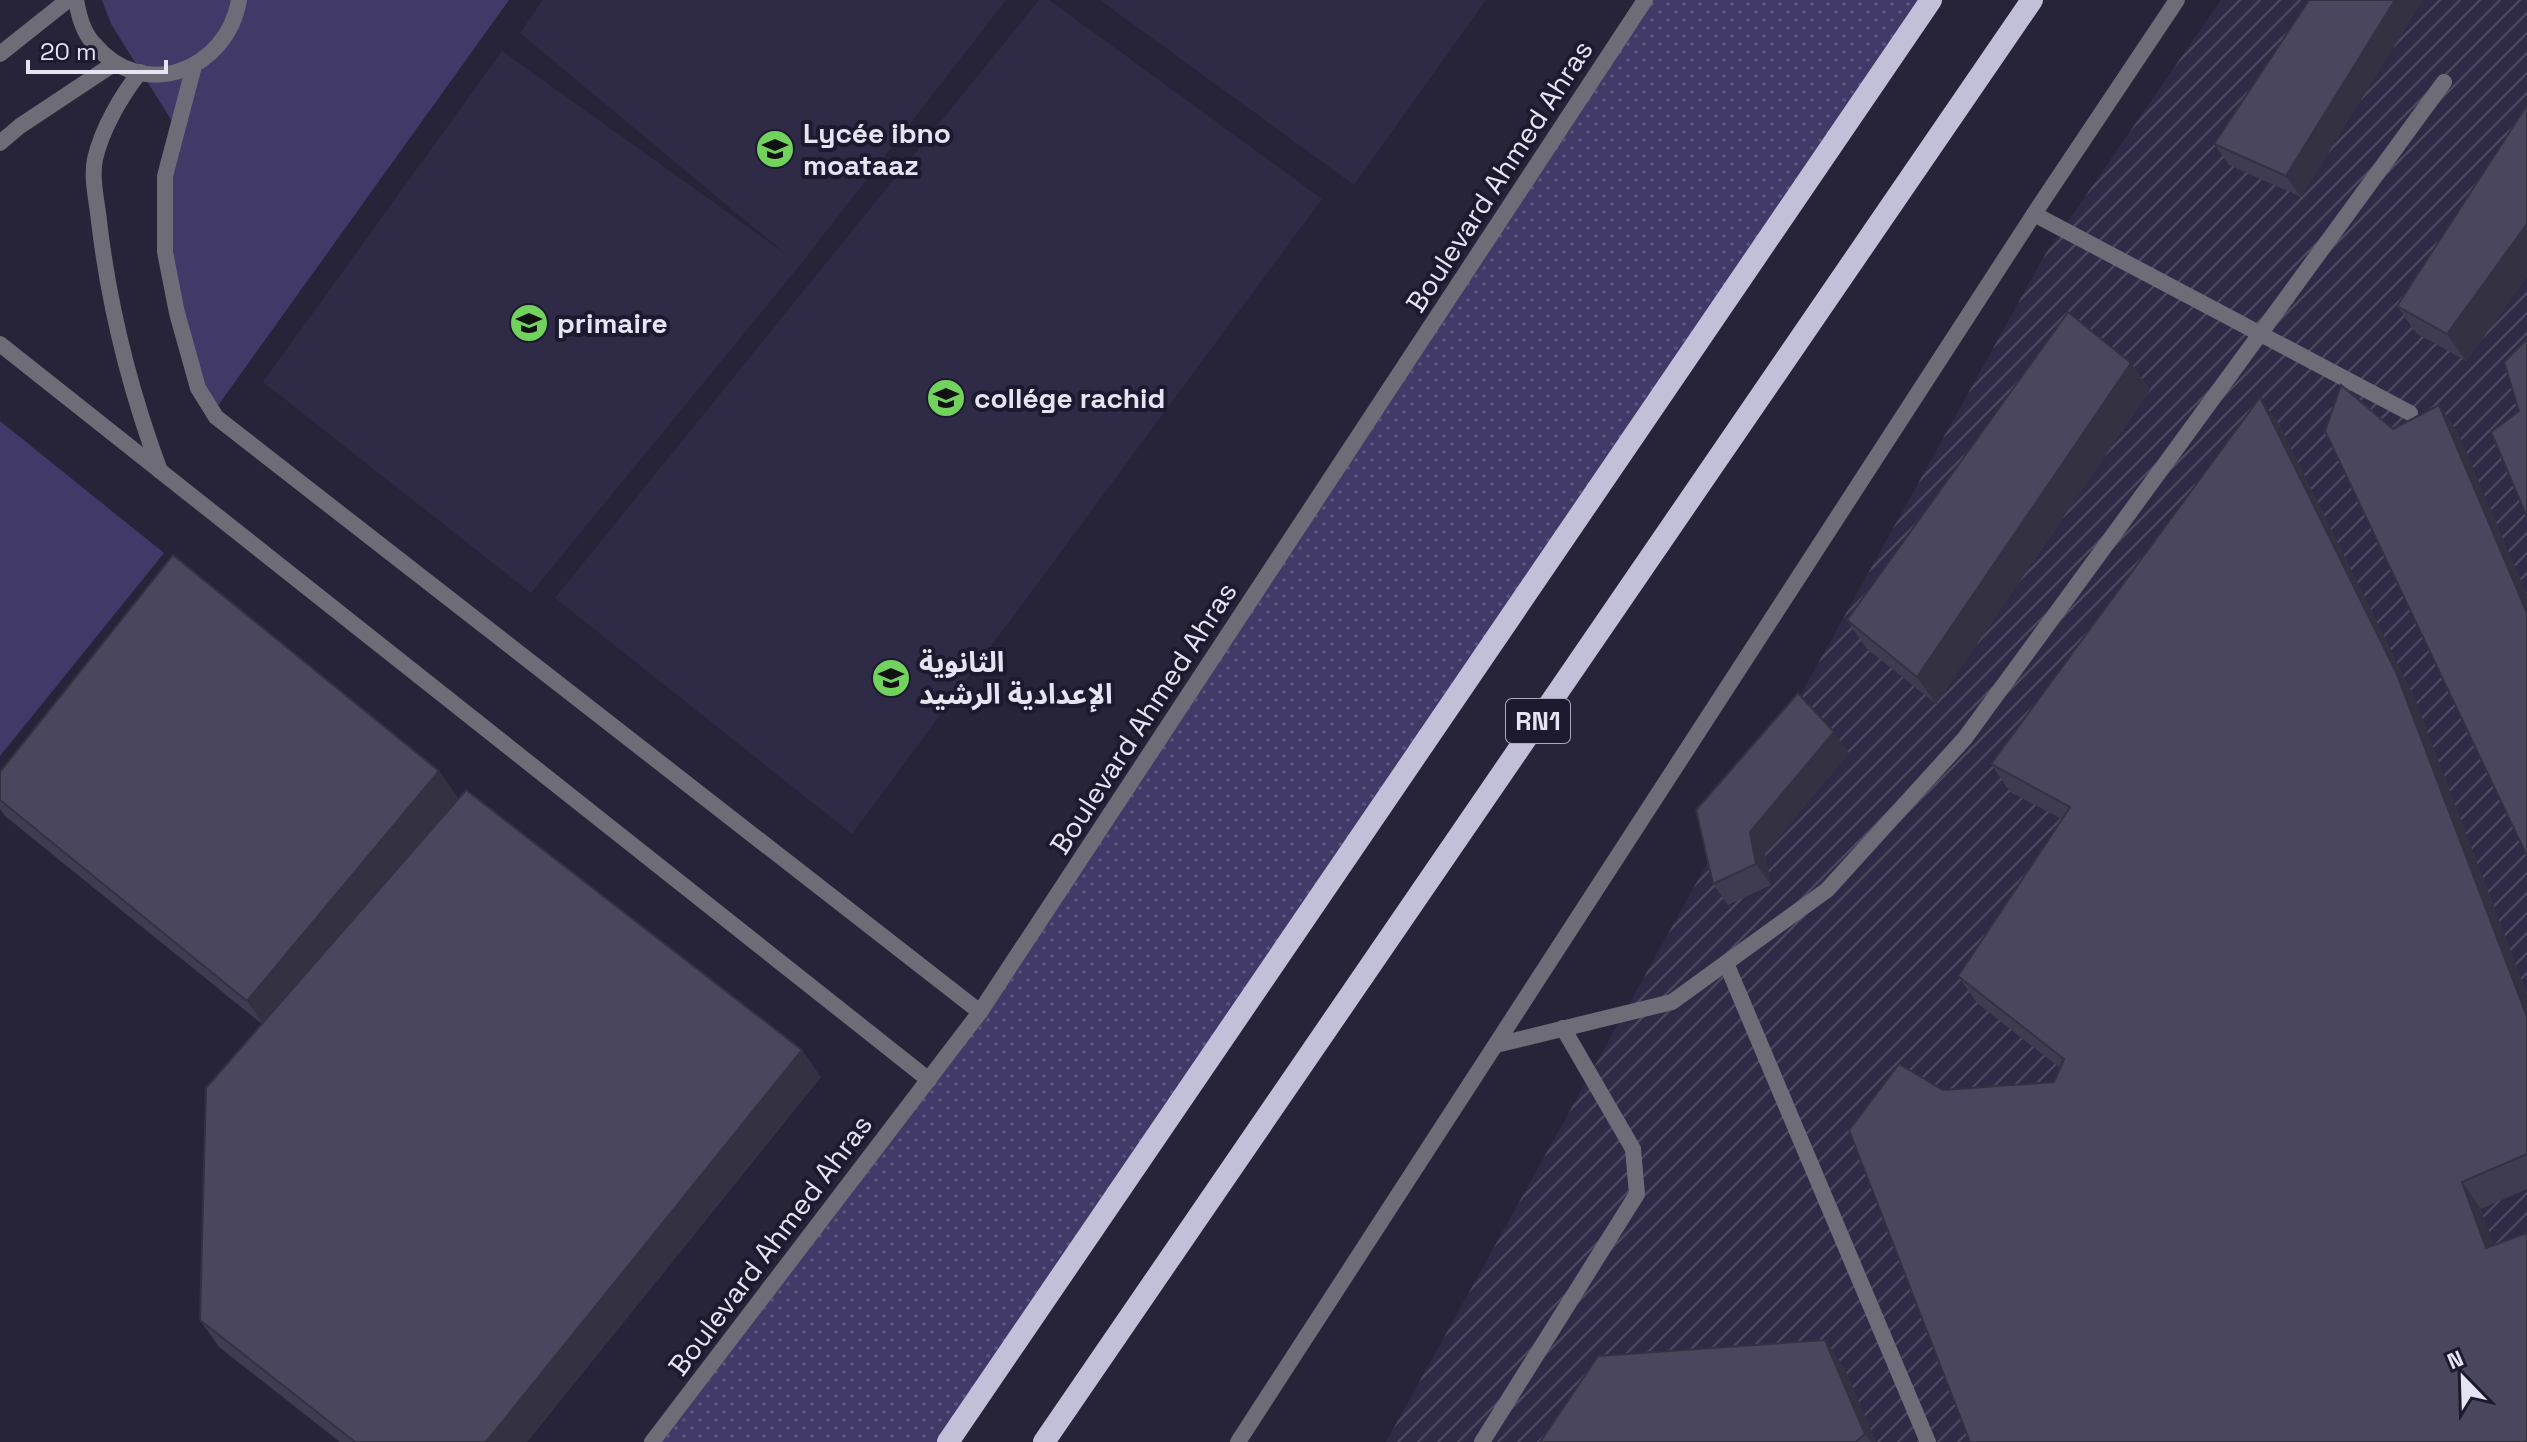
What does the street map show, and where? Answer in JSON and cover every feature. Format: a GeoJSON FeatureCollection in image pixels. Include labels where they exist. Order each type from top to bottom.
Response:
{"type":"FeatureCollection","features":[{"type":"Feature","properties":{"kind":"highway"},"geometry":{"type":"LineString","coordinates":[[948,1442],[1931,0]]}},
{"type":"Feature","properties":{"kind":"highway","name":"RN1"},"geometry":{"type":"LineString","coordinates":[[1044,1442],[2032,0]]}},
{"type":"Feature","properties":{"kind":"street"},"geometry":{"type":"LineString","coordinates":[[0,54],[68,0]]}},
{"type":"Feature","properties":{"kind":"street"},"geometry":{"type":"LineString","coordinates":[[76,0],[81,22],[94,45],[115,63],[140,72],[167,74],[194,66],[215,50],[232,29],[239,0]]}},
{"type":"Feature","properties":{"kind":"street","name":"Boulevard Ahmed Ahras"},"geometry":{"type":"LineString","coordinates":[[652,1442],[980,1012],[1645,0]]}},
{"type":"Feature","properties":{"kind":"street"},"geometry":{"type":"LineString","coordinates":[[1238,1442],[2034,214],[2177,0]]}},
{"type":"Feature","properties":{"kind":"street"},"geometry":{"type":"LineString","coordinates":[[0,143],[20,126],[115,63]]}},
{"type":"Feature","properties":{"kind":"street"},"geometry":{"type":"LineString","coordinates":[[194,66],[165,176],[165,252],[177,313],[198,388],[216,417],[980,1012]]}},
{"type":"Feature","properties":{"kind":"street"},"geometry":{"type":"LineString","coordinates":[[140,72],[126,90],[107,129],[95,160],[94,183],[119,343],[161,473]]}},
{"type":"Feature","properties":{"kind":"street"},"geometry":{"type":"LineString","coordinates":[[1496,1045],[1672,1002],[1827,890],[1965,738],[2444,82]]}},
{"type":"Feature","properties":{"kind":"street"},"geometry":{"type":"LineString","coordinates":[[2034,214],[2410,413]]}},
{"type":"Feature","properties":{"kind":"street"},"geometry":{"type":"LineString","coordinates":[[0,344],[929,1080]]}},
{"type":"Feature","properties":{"kind":"street"},"geometry":{"type":"LineString","coordinates":[[1726,963],[1928,1442]]}},
{"type":"Feature","properties":{"kind":"street"},"geometry":{"type":"LineString","coordinates":[[1482,1442],[1637,1194],[1633,1149],[1563,1028]]}},
{"type":"Feature","properties":{"kind":"shaded area"},"geometry":{"type":"Polygon","coordinates":[[[102,0],[509,0],[214,411],[182,308],[169,245],[168,202],[177,129],[111,24],[102,0]]]}},
{"type":"Feature","properties":{"kind":"shaded area","name":"primaire"},"geometry":{"type":"Polygon","coordinates":[[[543,0],[1006,0],[800,265],[531,593],[263,382],[502,51],[787,255],[520,33],[543,0]]]}},
{"type":"Feature","properties":{"kind":"shaded area","name":"collége rachid"},"geometry":{"type":"Polygon","coordinates":[[[1039,0],[1049,0],[1322,199],[852,834],[555,598],[1039,0]]]}},
{"type":"Feature","properties":{"kind":"shaded area"},"geometry":{"type":"Polygon","coordinates":[[[1100,0],[1486,0],[1354,185],[1100,0]]]}},
{"type":"Feature","properties":{"kind":"shaded area"},"geometry":{"type":"Polygon","coordinates":[[[1652,0],[1931,0],[948,1442],[649,1442],[976,1012],[1652,0]]]}},
{"type":"Feature","properties":{"kind":"shaded area"},"geometry":{"type":"Polygon","coordinates":[[[2221,0],[2527,0],[2527,1442],[1386,1442],[2046,253],[2221,0]]]}},
{"type":"Feature","properties":{"kind":"shaded area"},"geometry":{"type":"Polygon","coordinates":[[[0,421],[164,553],[0,756],[0,421]]]}},
{"type":"Feature","properties":{"kind":"building"},"geometry":{"type":"Polygon","coordinates":[[[2309,0],[2395,0],[2286,176],[2214,144],[2309,0]]]}},
{"type":"Feature","properties":{"kind":"building"},"geometry":{"type":"Polygon","coordinates":[[[2527,105],[2527,224],[2447,334],[2397,306],[2527,105]]]}},
{"type":"Feature","properties":{"kind":"building"},"geometry":{"type":"Polygon","coordinates":[[[2068,312],[2131,363],[1917,677],[1847,620],[2068,312]]]}},
{"type":"Feature","properties":{"kind":"building"},"geometry":{"type":"Polygon","coordinates":[[[2527,339],[2527,517],[2491,432],[2519,411],[2504,362],[2527,339]]]}},
{"type":"Feature","properties":{"kind":"building"},"geometry":{"type":"Polygon","coordinates":[[[2341,385],[2393,429],[2439,405],[2527,613],[2527,856],[2325,431],[2341,385]]]}},
{"type":"Feature","properties":{"kind":"building"},"geometry":{"type":"Polygon","coordinates":[[[2260,397],[2396,672],[2527,1017],[2527,1154],[2462,1182],[2486,1248],[2527,1233],[2527,1442],[1970,1442],[1849,1130],[1899,1064],[1943,1090],[2054,1082],[2064,1059],[1958,976],[2070,807],[1991,764],[2260,397]]]}},
{"type":"Feature","properties":{"kind":"building"},"geometry":{"type":"Polygon","coordinates":[[[173,555],[439,771],[247,1001],[0,800],[0,772],[173,555]]]}},
{"type":"Feature","properties":{"kind":"building"},"geometry":{"type":"Polygon","coordinates":[[[1798,693],[1834,732],[1750,832],[1756,864],[1713,884],[1696,810],[1798,693]]]}},
{"type":"Feature","properties":{"kind":"building"},"geometry":{"type":"Polygon","coordinates":[[[466,790],[802,1050],[486,1442],[355,1442],[200,1320],[206,1088],[466,790]]]}},
{"type":"Feature","properties":{"kind":"building"},"geometry":{"type":"Polygon","coordinates":[[[1825,1340],[1865,1434],[1856,1442],[1540,1442],[1598,1356],[1825,1340]]]}},
{"type":"Feature","properties":{"kind":"place","name":"Lycée ibno moataaz"},"geometry":{"type":"Point","coordinates":[775,149]}},
{"type":"Feature","properties":{"kind":"place","name":"primaire"},"geometry":{"type":"Point","coordinates":[529,323]}},
{"type":"Feature","properties":{"kind":"place","name":"collége rachid"},"geometry":{"type":"Point","coordinates":[946,398]}},
{"type":"Feature","properties":{"kind":"place","name":"الثانوية الإعدادية الرشيد"},"geometry":{"type":"Point","coordinates":[891,678]}}]}
